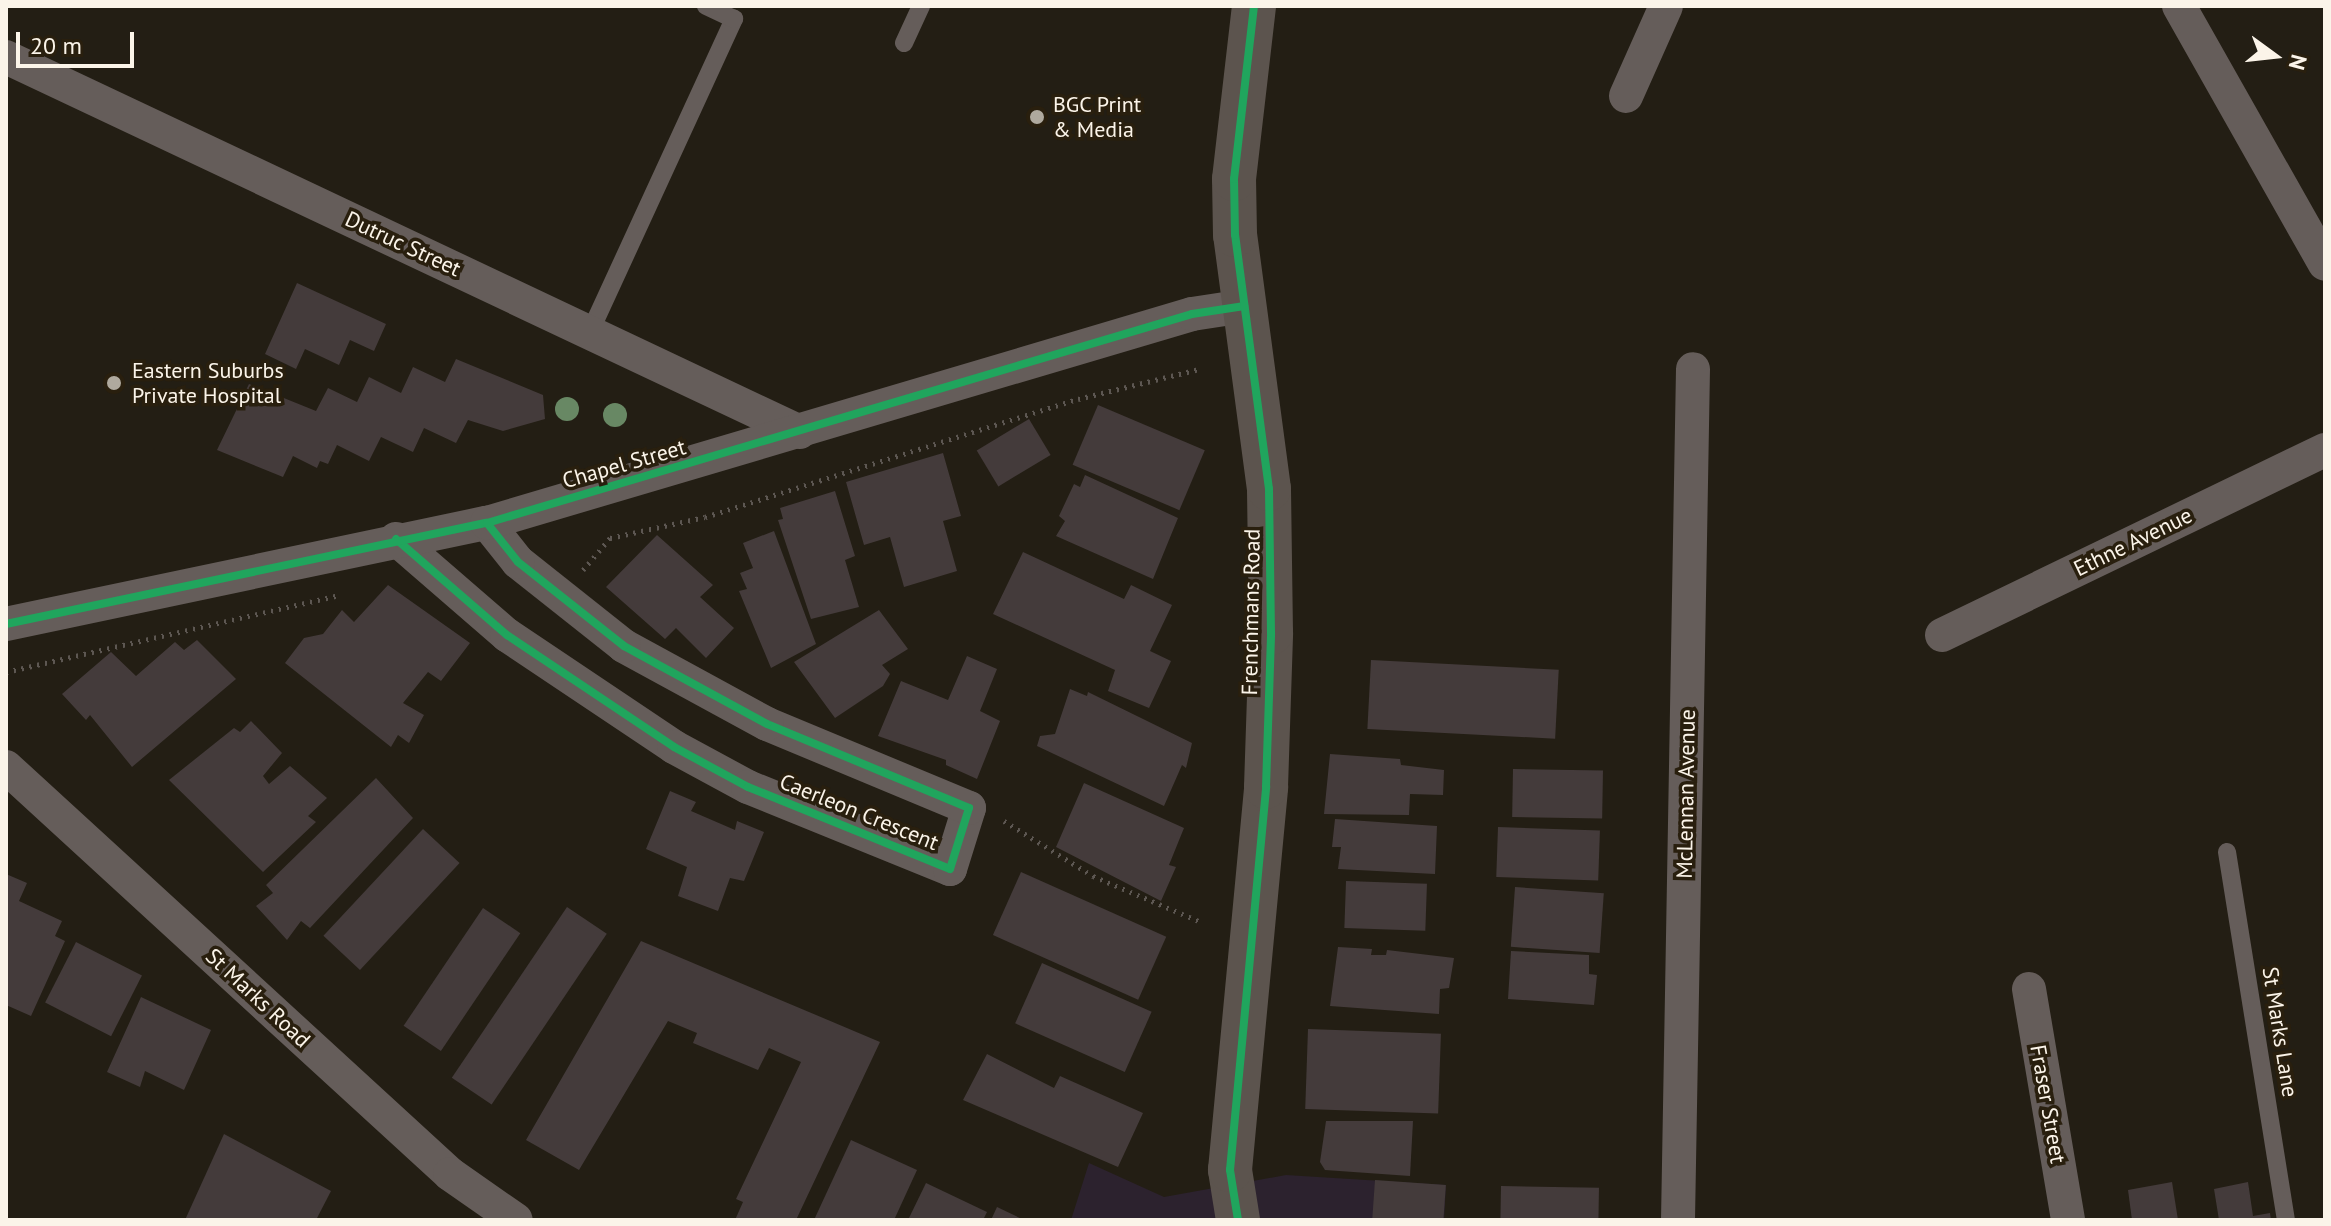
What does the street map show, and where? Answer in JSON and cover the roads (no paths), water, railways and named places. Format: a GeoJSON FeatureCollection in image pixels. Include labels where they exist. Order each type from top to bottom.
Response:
{"type":"FeatureCollection","features":[{"type":"Feature","properties":{"kind":"main road","name":"Frenchmans Road"},"geometry":{"type":"LineString","coordinates":[[1238,1220],[1230,1170],[1266,787],[1271,633],[1269,489],[1244,306],[1234,179],[1254,6]]}},
{"type":"Feature","properties":{"kind":"main road","name":"Frenchmans Road"},"geometry":{"type":"LineString","coordinates":[[1206,1220],[1230,1170]]}},
{"type":"Feature","properties":{"kind":"street"},"geometry":{"type":"LineString","coordinates":[[1626,96],[1666,6]]}},
{"type":"Feature","properties":{"kind":"street"},"geometry":{"type":"LineString","coordinates":[[2179,6],[2325,264]]}},
{"type":"Feature","properties":{"kind":"street","name":"Dutruc Street"},"geometry":{"type":"LineString","coordinates":[[6,57],[800,432]]}},
{"type":"Feature","properties":{"kind":"street","name":"Chapel Street"},"geometry":{"type":"LineString","coordinates":[[6,624],[396,539],[487,523],[1192,314],[1244,306]]}},
{"type":"Feature","properties":{"kind":"street","name":"McLennan Avenue"},"geometry":{"type":"LineString","coordinates":[[1678,1220],[1693,369]]}},
{"type":"Feature","properties":{"kind":"street","name":"Ethne Avenue"},"geometry":{"type":"LineString","coordinates":[[1942,635],[2325,450]]}},
{"type":"Feature","properties":{"kind":"street","name":"Caerleon Crescent"},"geometry":{"type":"LineString","coordinates":[[396,539],[507,635],[674,747],[748,787],[950,869],[969,808],[767,724],[624,646],[518,562],[487,523]]}},
{"type":"Feature","properties":{"kind":"street","name":"St Marks Road"},"geometry":{"type":"LineString","coordinates":[[6,767],[450,1174],[516,1220]]}},
{"type":"Feature","properties":{"kind":"street","name":"Fraser Street"},"geometry":{"type":"LineString","coordinates":[[2029,989],[2068,1220]]}},
{"type":"Feature","properties":{"kind":"lane"},"geometry":{"type":"LineString","coordinates":[[590,332],[734,19],[706,6]]}},
{"type":"Feature","properties":{"kind":"lane"},"geometry":{"type":"LineString","coordinates":[[904,43],[921,6]]}},
{"type":"Feature","properties":{"kind":"lane","name":"St Marks Lane"},"geometry":{"type":"LineString","coordinates":[[2227,852],[2286,1220]]}},
{"type":"Feature","properties":{"kind":"place","name":"BGC Print & Media"},"geometry":{"type":"Point","coordinates":[1037,117]}},
{"type":"Feature","properties":{"kind":"place","name":"Eastern Suburbs Private Hospital"},"geometry":{"type":"Point","coordinates":[114,383]}}]}
